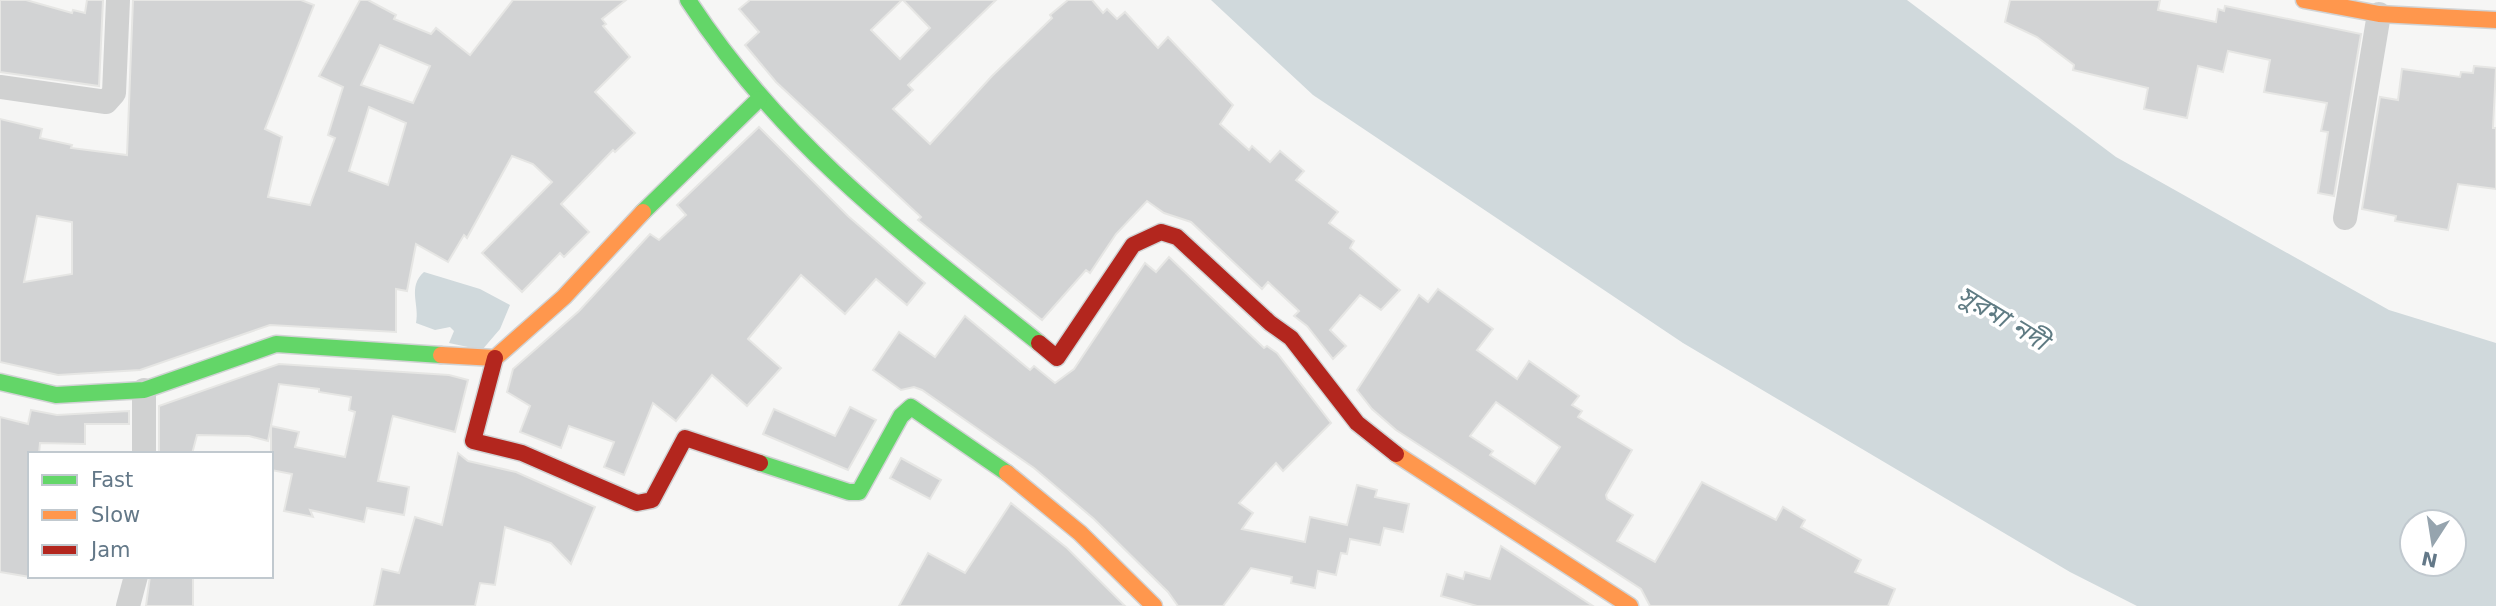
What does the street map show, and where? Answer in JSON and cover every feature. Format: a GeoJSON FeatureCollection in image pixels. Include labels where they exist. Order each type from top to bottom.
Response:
{"type":"FeatureCollection","features":[{"type":"Feature","properties":{"kind":"street"},"geometry":{"type":"LineString","coordinates":[[0,87],[106,102],[114,93],[118,0]]}},
{"type":"Feature","properties":{"kind":"street"},"geometry":{"type":"LineString","coordinates":[[688,0],[720,49],[760,99],[827,169],[1057,358],[1133,245],[1161,232],[1178,237],[1270,323],[1292,338],[1342,405],[1378,443],[1630,606]]}},
{"type":"Feature","properties":{"kind":"street"},"geometry":{"type":"LineString","coordinates":[[2304,0],[2379,15],[2496,20]]}},
{"type":"Feature","properties":{"kind":"street"},"geometry":{"type":"LineString","coordinates":[[2345,218],[2379,15]]}},
{"type":"Feature","properties":{"kind":"street"},"geometry":{"type":"LineString","coordinates":[[760,99],[656,198],[564,297],[495,358],[473,441],[522,453],[637,503],[652,500],[685,438],[859,492],[901,416],[911,407],[999,467],[1080,533],[1154,606]]}},
{"type":"Feature","properties":{"kind":"street"},"geometry":{"type":"LineString","coordinates":[[0,382],[56,395],[144,390],[276,344],[495,358]]}},
{"type":"Feature","properties":{"kind":"street"},"geometry":{"type":"LineString","coordinates":[[144,390],[144,452]]}},
{"type":"Feature","properties":{"kind":"street"},"geometry":{"type":"LineString","coordinates":[[128,606],[135,578]]}},
{"type":"Feature","properties":{"kind":"water","name":"সুরমা নদী"},"geometry":{"type":"Polygon","coordinates":[[[1211,0],[1907,0],[2116,157],[2389,310],[2496,343],[2496,606],[2137,606],[2070,572],[1683,343],[1313,95],[1211,0]]]}},
{"type":"Feature","properties":{"kind":"water"},"geometry":{"type":"Polygon","coordinates":[[[424,272],[480,289],[510,305],[500,329],[482,350],[449,343],[454,331],[450,327],[435,330],[416,323],[415,290],[424,272]]]}},
{"type":"Feature","properties":{"kind":"building"},"geometry":{"type":"Polygon","coordinates":[[[0,0],[26,0],[72,13],[73,10],[85,13],[87,0],[103,0],[99,86],[0,72],[0,0]]]}},
{"type":"Feature","properties":{"kind":"building"},"geometry":{"type":"Polygon","coordinates":[[[133,0],[301,0],[314,5],[265,129],[282,137],[268,197],[310,205],[335,138],[328,135],[343,87],[319,76],[360,0],[368,0],[396,15],[394,19],[431,34],[436,28],[470,55],[513,0],[626,0],[602,19],[606,24],[603,26],[630,57],[595,92],[635,133],[615,152],[613,150],[561,204],[589,232],[564,257],[560,253],[522,292],[482,253],[552,182],[533,164],[512,156],[467,238],[464,235],[448,262],[416,244],[407,291],[396,289],[396,332],[270,325],[140,370],[58,375],[0,362],[0,119],[42,129],[40,138],[72,145],[71,148],[127,155],[133,0]],[[380,45],[361,85],[413,103],[430,66],[380,45]],[[369,107],[349,171],[388,185],[406,123],[369,107]],[[37,216],[24,282],[72,274],[72,222],[37,216]]]}},
{"type":"Feature","properties":{"kind":"building"},"geometry":{"type":"Polygon","coordinates":[[[750,0],[902,0],[871,30],[900,59],[930,28],[903,0],[996,0],[908,85],[913,90],[893,109],[930,144],[992,76],[1052,18],[1050,15],[1068,0],[1092,0],[1103,13],[1107,9],[1117,19],[1125,12],[1158,48],[1168,37],[1233,105],[1220,124],[1249,150],[1252,146],[1270,162],[1280,151],[1304,171],[1296,180],[1338,212],[1329,223],[1354,241],[1350,248],[1400,290],[1381,310],[1360,295],[1330,330],[1346,346],[1333,359],[1307,326],[1294,316],[1299,311],[1268,282],[1262,289],[1191,222],[1164,213],[1147,201],[1116,234],[1090,273],[1086,270],[1042,320],[918,220],[921,217],[776,82],[745,45],[759,32],[739,9],[750,0]]]}},
{"type":"Feature","properties":{"kind":"building"},"geometry":{"type":"Polygon","coordinates":[[[2010,0],[2160,0],[2158,10],[2216,22],[2218,9],[2224,11],[2225,6],[2361,34],[2334,196],[2318,193],[2328,132],[2321,131],[2327,103],[2264,92],[2270,60],[2228,51],[2223,72],[2198,66],[2187,118],[2144,109],[2148,88],[2073,70],[2074,65],[2037,37],[2005,22],[2010,0]]]}},
{"type":"Feature","properties":{"kind":"building"},"geometry":{"type":"Polygon","coordinates":[[[2474,66],[2496,68],[2493,128],[2496,128],[2496,189],[2458,184],[2448,230],[2395,221],[2396,216],[2362,209],[2380,97],[2398,100],[2402,69],[2460,77],[2461,72],[2473,73],[2474,66]]]}},
{"type":"Feature","properties":{"kind":"building"},"geometry":{"type":"Polygon","coordinates":[[[759,127],[848,216],[925,283],[907,305],[876,279],[845,314],[801,275],[748,339],[781,368],[747,406],[712,375],[676,421],[653,403],[624,475],[604,467],[614,442],[569,426],[561,448],[520,432],[530,406],[507,392],[513,369],[579,311],[650,234],[659,240],[686,215],[677,205],[759,127]]]}},
{"type":"Feature","properties":{"kind":"building"},"geometry":{"type":"Polygon","coordinates":[[[1169,257],[1264,348],[1267,346],[1277,353],[1331,423],[1283,471],[1276,463],[1239,503],[1253,513],[1242,529],[1305,542],[1310,517],[1347,525],[1357,485],[1377,490],[1375,497],[1409,504],[1403,532],[1384,528],[1380,545],[1350,539],[1347,554],[1341,553],[1336,575],[1318,571],[1315,588],[1291,583],[1292,577],[1251,568],[1223,606],[1178,606],[1168,592],[1094,519],[1034,468],[922,390],[914,387],[901,390],[873,370],[899,332],[935,357],[965,316],[1030,370],[1034,366],[1055,383],[1074,369],[1145,263],[1156,272],[1169,257]]]}},
{"type":"Feature","properties":{"kind":"building"},"geometry":{"type":"Polygon","coordinates":[[[1438,289],[1493,329],[1477,350],[1517,379],[1529,361],[1579,396],[1572,405],[1582,411],[1578,417],[1632,450],[1606,495],[1607,499],[1633,515],[1617,541],[1655,562],[1702,482],[1776,520],[1783,507],[1805,520],[1801,527],[1861,560],[1855,572],[1895,589],[1888,606],[1650,606],[1641,589],[1396,430],[1372,409],[1357,390],[1419,295],[1428,302],[1438,289]],[[1496,402],[1470,436],[1493,451],[1490,455],[1535,484],[1560,447],[1496,402]]]}},
{"type":"Feature","properties":{"kind":"building"},"geometry":{"type":"Polygon","coordinates":[[[279,364],[449,375],[468,380],[455,432],[393,416],[378,481],[409,487],[404,515],[367,508],[364,522],[310,510],[313,517],[284,511],[292,474],[273,470],[271,452],[271,426],[299,432],[295,447],[345,457],[355,412],[349,410],[351,397],[319,392],[319,389],[279,384],[268,441],[249,436],[197,435],[193,452],[159,452],[159,406],[279,364]]]}},
{"type":"Feature","properties":{"kind":"building"},"geometry":{"type":"Polygon","coordinates":[[[850,407],[876,420],[848,470],[763,434],[774,409],[835,436],[850,407]]]}},
{"type":"Feature","properties":{"kind":"building"},"geometry":{"type":"Polygon","coordinates":[[[31,410],[57,415],[129,411],[129,424],[85,424],[85,444],[40,443],[39,452],[28,452],[28,577],[0,572],[0,417],[28,424],[31,410]]]}},
{"type":"Feature","properties":{"kind":"building"},"geometry":{"type":"Polygon","coordinates":[[[458,453],[468,461],[516,472],[595,507],[571,564],[551,543],[505,527],[495,585],[480,583],[475,606],[374,606],[382,569],[399,573],[415,517],[442,525],[458,453]]]}},
{"type":"Feature","properties":{"kind":"building"},"geometry":{"type":"Polygon","coordinates":[[[901,458],[941,480],[930,499],[890,478],[901,458]]]}},
{"type":"Feature","properties":{"kind":"building"},"geometry":{"type":"Polygon","coordinates":[[[1011,503],[1067,548],[1125,606],[899,606],[928,553],[965,573],[1011,503]]]}},
{"type":"Feature","properties":{"kind":"building"},"geometry":{"type":"Polygon","coordinates":[[[1501,546],[1593,606],[1477,606],[1441,596],[1447,574],[1463,579],[1465,572],[1490,579],[1501,546]]]}},
{"type":"Feature","properties":{"kind":"building"},"geometry":{"type":"Polygon","coordinates":[[[150,578],[193,578],[193,606],[146,606],[150,578]]]}},
{"type":"Feature","properties":{"kind":"traffic: fast"},"geometry":{"type":"LineString","coordinates":[[688,0],[725,52],[805,144],[894,226],[1039,343]]}},
{"type":"Feature","properties":{"kind":"traffic: fast"},"geometry":{"type":"LineString","coordinates":[[643,212],[759,99]]}},
{"type":"Feature","properties":{"kind":"traffic: fast"},"geometry":{"type":"LineString","coordinates":[[0,382],[56,395],[144,390],[276,344],[441,355]]}},
{"type":"Feature","properties":{"kind":"traffic: fast"},"geometry":{"type":"LineString","coordinates":[[760,463],[849,492],[859,492],[901,416],[911,407],[1007,473]]}},
{"type":"Feature","properties":{"kind":"traffic: slow"},"geometry":{"type":"LineString","coordinates":[[2304,0],[2379,14],[2496,20]]}},
{"type":"Feature","properties":{"kind":"traffic: slow"},"geometry":{"type":"LineString","coordinates":[[441,355],[495,358],[564,297],[643,212]]}},
{"type":"Feature","properties":{"kind":"traffic: slow"},"geometry":{"type":"LineString","coordinates":[[1396,454],[1630,606]]}},
{"type":"Feature","properties":{"kind":"traffic: slow"},"geometry":{"type":"LineString","coordinates":[[1007,473],[1080,533],[1154,606]]}},
{"type":"Feature","properties":{"kind":"traffic: jam"},"geometry":{"type":"LineString","coordinates":[[1039,343],[1057,358],[1133,245],[1161,232],[1177,237],[1270,323],[1291,338],[1357,423],[1396,454]]}},
{"type":"Feature","properties":{"kind":"traffic: jam"},"geometry":{"type":"LineString","coordinates":[[495,358],[473,441],[522,453],[637,503],[652,500],[685,438],[760,463]]}}]}
